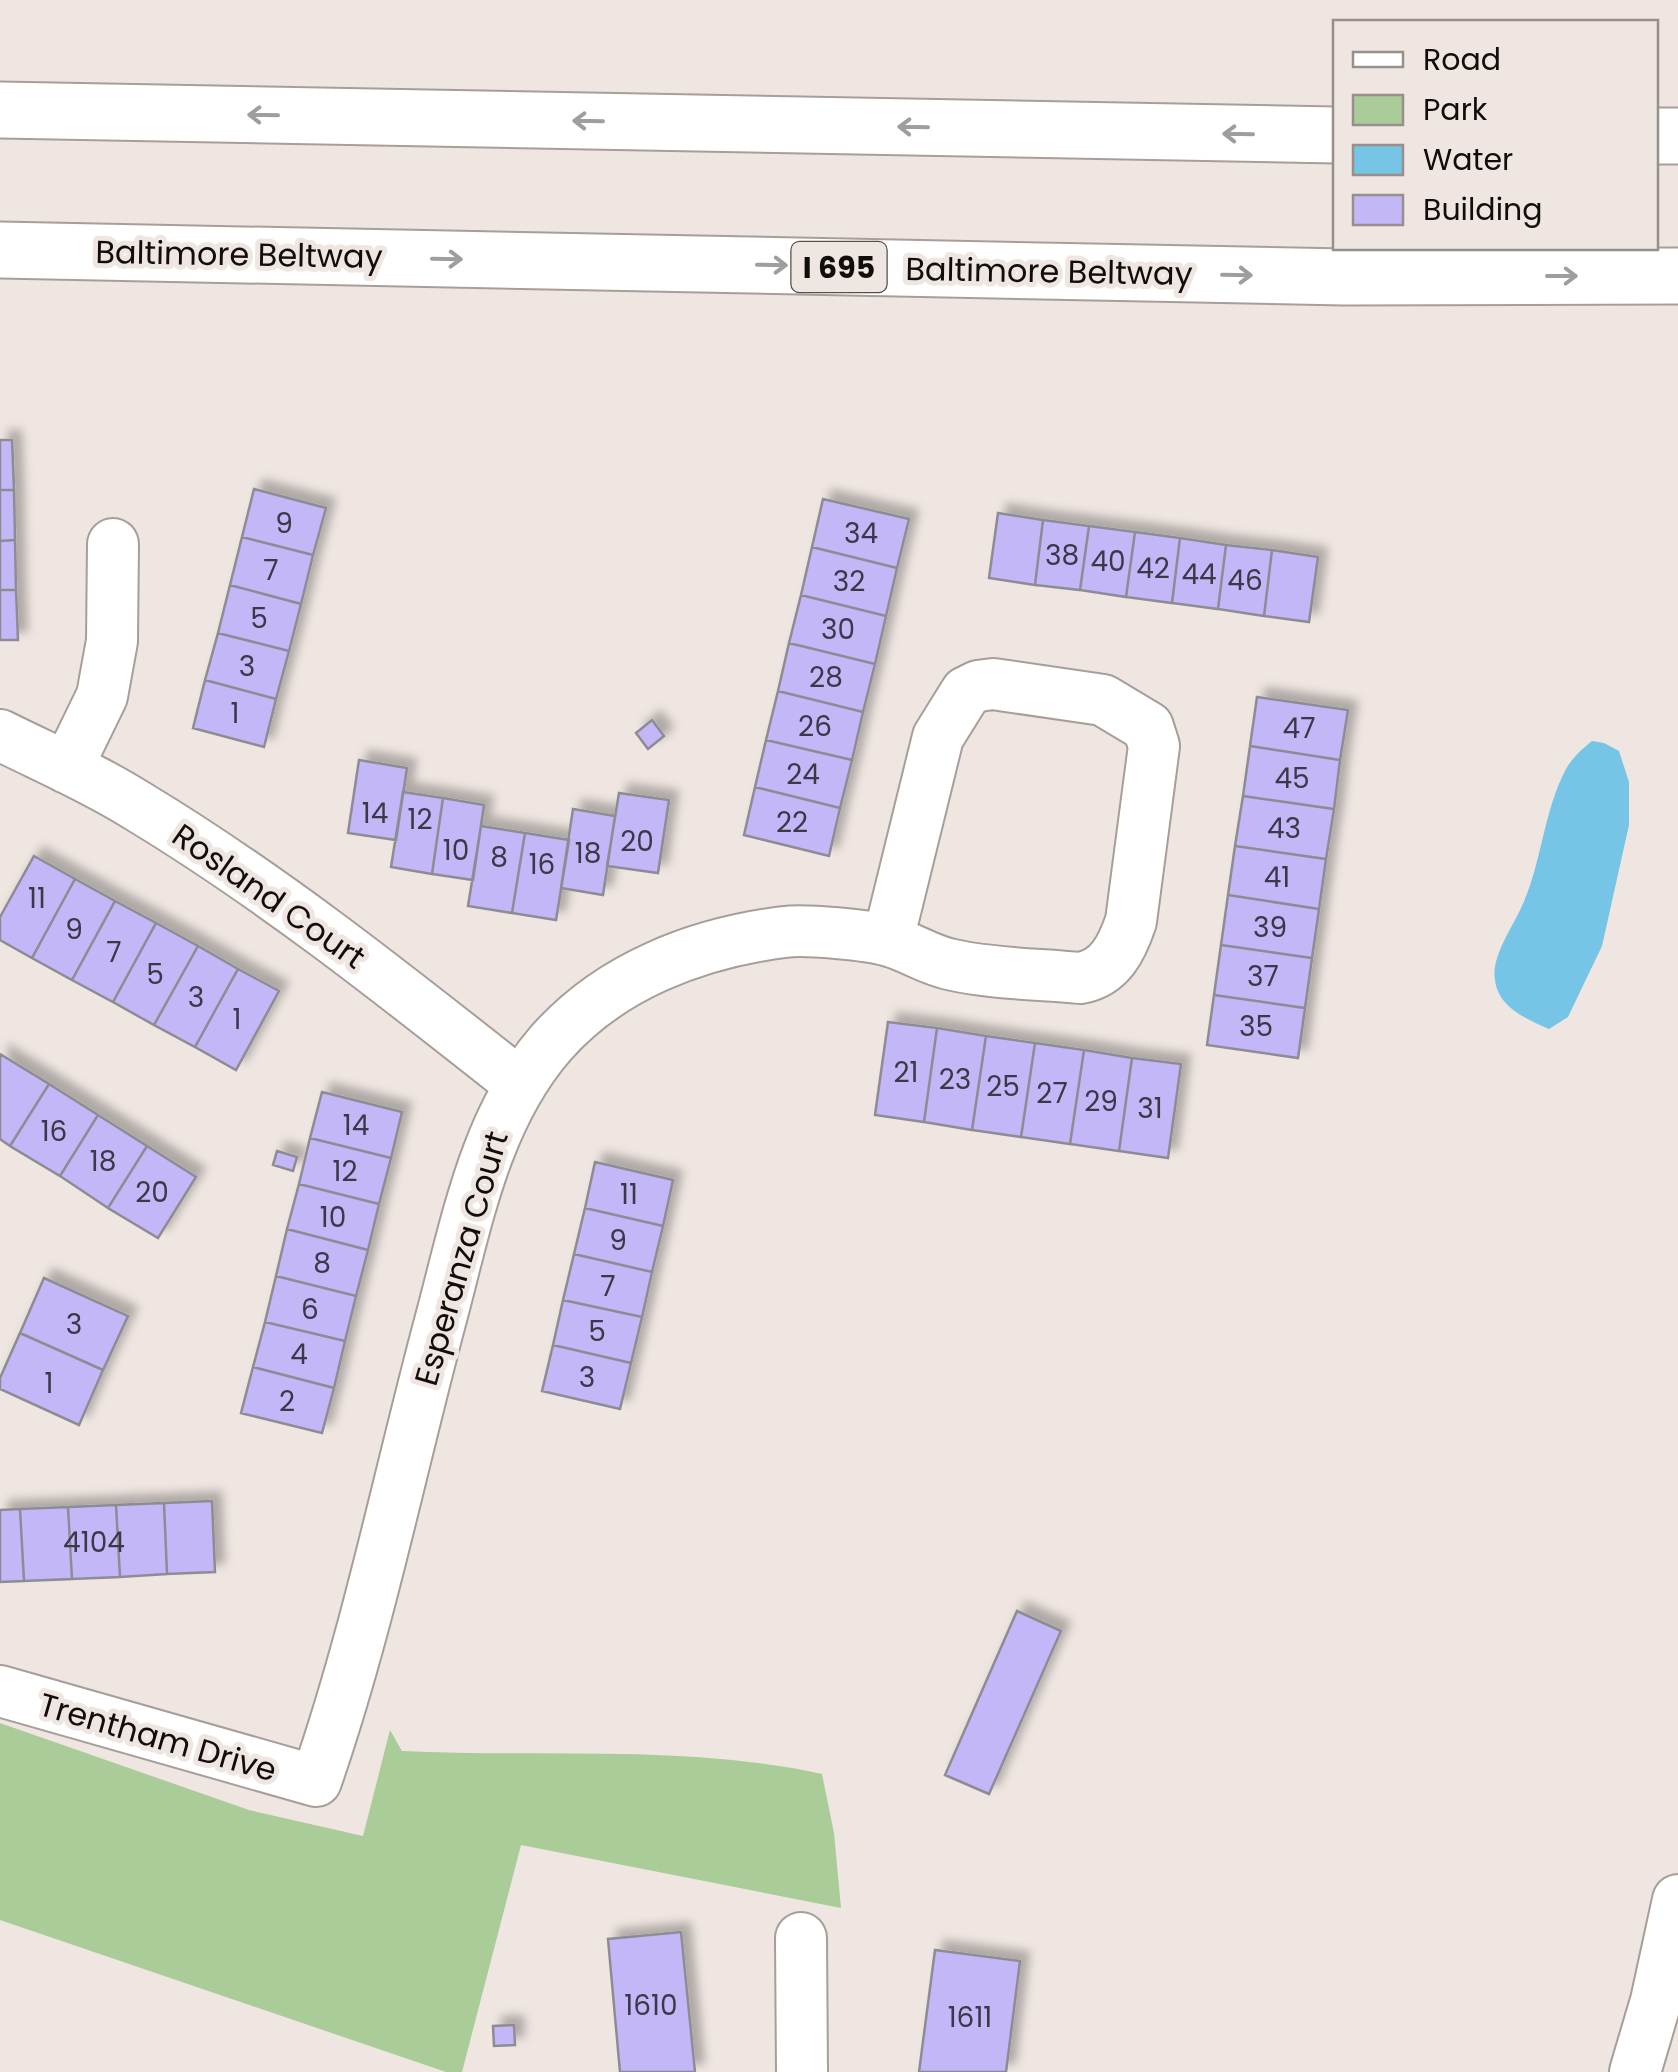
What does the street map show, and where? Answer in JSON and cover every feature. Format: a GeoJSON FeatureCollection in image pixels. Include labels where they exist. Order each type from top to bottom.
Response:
{"type":"FeatureCollection","features":[{"type":"Feature","properties":{"kind":"highway"},"geometry":{"type":"LineString","coordinates":[[0,110],[1333,136]]}},
{"type":"Feature","properties":{"kind":"highway","name":"Baltimore Beltway"},"geometry":{"type":"LineString","coordinates":[[0,250],[1345,277],[1678,276]]}},
{"type":"Feature","properties":{"kind":"street"},"geometry":{"type":"LineString","coordinates":[[67,768],[102,696],[112,640],[113,544]]}},
{"type":"Feature","properties":{"kind":"street","name":"Esperanza Court"},"geometry":{"type":"LineString","coordinates":[[316,1781],[346,1694],[467,1223],[492,1140],[520,1084],[551,1043],[612,989],[690,952],[788,931],[888,940],[952,965],[1080,978],[1096,976],[1123,946],[1130,921],[1154,746],[1148,727],[1103,700],[993,684],[966,692],[938,736],[888,940]]}},
{"type":"Feature","properties":{"kind":"street","name":"Rosland Court"},"geometry":{"type":"LineString","coordinates":[[0,735],[133,802],[212,853],[416,1002],[520,1084]]}},
{"type":"Feature","properties":{"kind":"street","name":"Trentham Drive"},"geometry":{"type":"LineString","coordinates":[[0,1691],[316,1781]]}},
{"type":"Feature","properties":{"kind":"street"},"geometry":{"type":"LineString","coordinates":[[1635,2072],[1656,2001],[1678,1900]]}},
{"type":"Feature","properties":{"kind":"street"},"geometry":{"type":"LineString","coordinates":[[800,1938],[802,2072]]}},
{"type":"Feature","properties":{"kind":"green space"},"geometry":{"type":"Polygon","coordinates":[[[0,1723],[249,1810],[363,1836],[390,1730],[402,1751],[665,1755],[822,1774],[834,1833],[841,1908],[521,1845],[462,2072],[446,2072],[0,1920],[0,1723]]]}},
{"type":"Feature","properties":{"kind":"water"},"geometry":{"type":"Polygon","coordinates":[[[1592,741],[1619,751],[1629,782],[1629,825],[1602,946],[1568,1017],[1549,1029],[1507,1005],[1497,989],[1495,971],[1499,952],[1534,874],[1558,786],[1571,761],[1592,741]]]}},
{"type":"Feature","properties":{"kind":"building"},"geometry":{"type":"Polygon","coordinates":[[[0,440],[12,440],[14,490],[0,490],[0,440]]]}},
{"type":"Feature","properties":{"kind":"building"},"geometry":{"type":"Polygon","coordinates":[[[254,489],[326,508],[313,555],[242,537],[254,489]]]}},
{"type":"Feature","properties":{"kind":"building"},"geometry":{"type":"Polygon","coordinates":[[[0,490],[14,490],[15,540],[0,541],[0,490]]]}},
{"type":"Feature","properties":{"kind":"building"},"geometry":{"type":"Polygon","coordinates":[[[823,499],[909,519],[897,568],[812,547],[823,499]]]}},
{"type":"Feature","properties":{"kind":"building"},"geometry":{"type":"Polygon","coordinates":[[[998,513],[1043,520],[1035,585],[989,578],[998,513]]]}},
{"type":"Feature","properties":{"kind":"building"},"geometry":{"type":"Polygon","coordinates":[[[1043,520],[1089,526],[1080,590],[1035,585],[1043,520]]]}},
{"type":"Feature","properties":{"kind":"building"},"geometry":{"type":"Polygon","coordinates":[[[1089,526],[1135,532],[1126,597],[1080,590],[1089,526]]]}},
{"type":"Feature","properties":{"kind":"building"},"geometry":{"type":"Polygon","coordinates":[[[1135,532],[1180,538],[1172,603],[1126,597],[1135,532]]]}},
{"type":"Feature","properties":{"kind":"building"},"geometry":{"type":"Polygon","coordinates":[[[242,537],[313,555],[301,604],[230,585],[242,537]]]}},
{"type":"Feature","properties":{"kind":"building"},"geometry":{"type":"Polygon","coordinates":[[[1180,538],[1226,545],[1218,609],[1172,603],[1180,538]]]}},
{"type":"Feature","properties":{"kind":"building"},"geometry":{"type":"Polygon","coordinates":[[[15,540],[16,590],[0,590],[0,541],[15,540]]]}},
{"type":"Feature","properties":{"kind":"building"},"geometry":{"type":"Polygon","coordinates":[[[1226,545],[1272,550],[1264,616],[1218,609],[1226,545]]]}},
{"type":"Feature","properties":{"kind":"building"},"geometry":{"type":"Polygon","coordinates":[[[812,547],[897,568],[886,616],[801,595],[812,547]]]}},
{"type":"Feature","properties":{"kind":"building"},"geometry":{"type":"Polygon","coordinates":[[[1272,550],[1318,557],[1309,622],[1264,616],[1272,550]]]}},
{"type":"Feature","properties":{"kind":"building"},"geometry":{"type":"Polygon","coordinates":[[[230,585],[301,604],[289,651],[218,633],[230,585]]]}},
{"type":"Feature","properties":{"kind":"building"},"geometry":{"type":"Polygon","coordinates":[[[0,590],[16,590],[18,640],[0,640],[0,590]]]}},
{"type":"Feature","properties":{"kind":"building"},"geometry":{"type":"Polygon","coordinates":[[[801,595],[886,616],[875,664],[789,643],[801,595]]]}},
{"type":"Feature","properties":{"kind":"building"},"geometry":{"type":"Polygon","coordinates":[[[218,633],[289,651],[276,699],[205,680],[218,633]]]}},
{"type":"Feature","properties":{"kind":"building"},"geometry":{"type":"Polygon","coordinates":[[[789,643],[875,664],[863,712],[778,691],[789,643]]]}},
{"type":"Feature","properties":{"kind":"building"},"geometry":{"type":"Polygon","coordinates":[[[205,680],[276,699],[264,747],[193,728],[205,680]]]}},
{"type":"Feature","properties":{"kind":"building"},"geometry":{"type":"Polygon","coordinates":[[[778,691],[863,712],[852,760],[766,740],[778,691]]]}},
{"type":"Feature","properties":{"kind":"building"},"geometry":{"type":"Polygon","coordinates":[[[1257,697],[1348,710],[1340,760],[1250,746],[1257,697]]]}},
{"type":"Feature","properties":{"kind":"building"},"geometry":{"type":"Polygon","coordinates":[[[652,720],[664,736],[648,749],[636,733],[652,720]]]}},
{"type":"Feature","properties":{"kind":"building"},"geometry":{"type":"Polygon","coordinates":[[[766,740],[852,760],[840,808],[755,787],[766,740]]]}},
{"type":"Feature","properties":{"kind":"building"},"geometry":{"type":"Polygon","coordinates":[[[1250,746],[1340,760],[1334,809],[1243,796],[1250,746]]]}},
{"type":"Feature","properties":{"kind":"building"},"geometry":{"type":"Polygon","coordinates":[[[359,760],[407,768],[396,840],[348,833],[359,760]]]}},
{"type":"Feature","properties":{"kind":"building"},"geometry":{"type":"Polygon","coordinates":[[[755,787],[840,808],[829,856],[744,835],[755,787]]]}},
{"type":"Feature","properties":{"kind":"building"},"geometry":{"type":"Polygon","coordinates":[[[403,792],[443,798],[432,874],[391,867],[403,792]]]}},
{"type":"Feature","properties":{"kind":"building"},"geometry":{"type":"Polygon","coordinates":[[[619,793],[669,800],[658,873],[607,866],[619,793]]]}},
{"type":"Feature","properties":{"kind":"building"},"geometry":{"type":"Polygon","coordinates":[[[1243,796],[1334,809],[1326,859],[1235,846],[1243,796]]]}},
{"type":"Feature","properties":{"kind":"building"},"geometry":{"type":"Polygon","coordinates":[[[443,798],[484,805],[473,880],[432,874],[443,798]]]}},
{"type":"Feature","properties":{"kind":"building"},"geometry":{"type":"Polygon","coordinates":[[[573,809],[615,816],[603,895],[561,888],[573,809]]]}},
{"type":"Feature","properties":{"kind":"building"},"geometry":{"type":"Polygon","coordinates":[[[481,826],[525,833],[512,913],[468,906],[481,826]]]}},
{"type":"Feature","properties":{"kind":"building"},"geometry":{"type":"Polygon","coordinates":[[[525,833],[569,840],[556,920],[512,913],[525,833]]]}},
{"type":"Feature","properties":{"kind":"building"},"geometry":{"type":"Polygon","coordinates":[[[1235,846],[1326,859],[1319,909],[1228,895],[1235,846]]]}},
{"type":"Feature","properties":{"kind":"building"},"geometry":{"type":"Polygon","coordinates":[[[34,856],[75,879],[32,958],[0,940],[0,917],[34,856]]]}},
{"type":"Feature","properties":{"kind":"building"},"geometry":{"type":"Polygon","coordinates":[[[75,879],[115,901],[72,980],[32,958],[75,879]]]}},
{"type":"Feature","properties":{"kind":"building"},"geometry":{"type":"Polygon","coordinates":[[[1228,895],[1319,909],[1312,958],[1221,945],[1228,895]]]}},
{"type":"Feature","properties":{"kind":"building"},"geometry":{"type":"Polygon","coordinates":[[[115,901],[156,923],[113,1002],[72,980],[115,901]]]}},
{"type":"Feature","properties":{"kind":"building"},"geometry":{"type":"Polygon","coordinates":[[[156,923],[198,946],[154,1025],[113,1002],[156,923]]]}},
{"type":"Feature","properties":{"kind":"building"},"geometry":{"type":"Polygon","coordinates":[[[1221,945],[1312,958],[1305,1008],[1214,995],[1221,945]]]}},
{"type":"Feature","properties":{"kind":"building"},"geometry":{"type":"Polygon","coordinates":[[[198,946],[238,969],[195,1047],[154,1025],[198,946]]]}},
{"type":"Feature","properties":{"kind":"building"},"geometry":{"type":"Polygon","coordinates":[[[238,969],[279,991],[236,1070],[195,1047],[238,969]]]}},
{"type":"Feature","properties":{"kind":"building"},"geometry":{"type":"Polygon","coordinates":[[[1214,995],[1305,1008],[1298,1058],[1207,1045],[1214,995]]]}},
{"type":"Feature","properties":{"kind":"building"},"geometry":{"type":"Polygon","coordinates":[[[888,1022],[937,1028],[924,1122],[875,1115],[888,1022]]]}},
{"type":"Feature","properties":{"kind":"building"},"geometry":{"type":"Polygon","coordinates":[[[937,1028],[986,1036],[972,1130],[924,1122],[937,1028]]]}},
{"type":"Feature","properties":{"kind":"building"},"geometry":{"type":"Polygon","coordinates":[[[986,1036],[1035,1043],[1021,1137],[972,1130],[986,1036]]]}},
{"type":"Feature","properties":{"kind":"building"},"geometry":{"type":"Polygon","coordinates":[[[1035,1043],[1084,1050],[1070,1144],[1021,1137],[1035,1043]]]}},
{"type":"Feature","properties":{"kind":"building"},"geometry":{"type":"Polygon","coordinates":[[[1084,1050],[1132,1058],[1119,1151],[1070,1144],[1084,1050]]]}},
{"type":"Feature","properties":{"kind":"building"},"geometry":{"type":"Polygon","coordinates":[[[0,1054],[49,1084],[10,1146],[0,1139],[0,1054]]]}},
{"type":"Feature","properties":{"kind":"building"},"geometry":{"type":"Polygon","coordinates":[[[1132,1058],[1181,1064],[1168,1158],[1119,1151],[1132,1058]]]}},
{"type":"Feature","properties":{"kind":"building"},"geometry":{"type":"Polygon","coordinates":[[[49,1084],[98,1115],[60,1176],[10,1146],[49,1084]]]}},
{"type":"Feature","properties":{"kind":"building"},"geometry":{"type":"Polygon","coordinates":[[[322,1092],[402,1112],[391,1158],[310,1138],[322,1092]]]}},
{"type":"Feature","properties":{"kind":"building"},"geometry":{"type":"Polygon","coordinates":[[[98,1115],[147,1146],[108,1208],[60,1176],[98,1115]]]}},
{"type":"Feature","properties":{"kind":"building"},"geometry":{"type":"Polygon","coordinates":[[[310,1138],[391,1158],[379,1204],[299,1184],[310,1138]]]}},
{"type":"Feature","properties":{"kind":"building"},"geometry":{"type":"Polygon","coordinates":[[[147,1146],[196,1177],[158,1238],[108,1208],[147,1146]]]}},
{"type":"Feature","properties":{"kind":"building"},"geometry":{"type":"Polygon","coordinates":[[[277,1151],[297,1157],[293,1171],[273,1165],[277,1151]]]}},
{"type":"Feature","properties":{"kind":"building"},"geometry":{"type":"Polygon","coordinates":[[[595,1162],[673,1180],[663,1226],[585,1208],[595,1162]]]}},
{"type":"Feature","properties":{"kind":"building"},"geometry":{"type":"Polygon","coordinates":[[[299,1184],[379,1204],[368,1250],[287,1229],[299,1184]]]}},
{"type":"Feature","properties":{"kind":"building"},"geometry":{"type":"Polygon","coordinates":[[[585,1208],[663,1226],[652,1272],[574,1254],[585,1208]]]}},
{"type":"Feature","properties":{"kind":"building"},"geometry":{"type":"Polygon","coordinates":[[[287,1229],[368,1250],[356,1296],[276,1276],[287,1229]]]}},
{"type":"Feature","properties":{"kind":"building"},"geometry":{"type":"Polygon","coordinates":[[[574,1254],[652,1272],[642,1317],[563,1300],[574,1254]]]}},
{"type":"Feature","properties":{"kind":"building"},"geometry":{"type":"Polygon","coordinates":[[[276,1276],[356,1296],[345,1341],[265,1322],[276,1276]]]}},
{"type":"Feature","properties":{"kind":"building"},"geometry":{"type":"Polygon","coordinates":[[[44,1278],[128,1316],[103,1370],[20,1333],[44,1278]]]}},
{"type":"Feature","properties":{"kind":"building"},"geometry":{"type":"Polygon","coordinates":[[[563,1300],[642,1317],[631,1363],[553,1345],[563,1300]]]}},
{"type":"Feature","properties":{"kind":"building"},"geometry":{"type":"Polygon","coordinates":[[[265,1322],[345,1341],[334,1388],[253,1367],[265,1322]]]}},
{"type":"Feature","properties":{"kind":"building"},"geometry":{"type":"Polygon","coordinates":[[[20,1333],[103,1370],[79,1425],[0,1389],[0,1378],[20,1333]]]}},
{"type":"Feature","properties":{"kind":"building"},"geometry":{"type":"Polygon","coordinates":[[[553,1345],[631,1363],[620,1409],[542,1391],[553,1345]]]}},
{"type":"Feature","properties":{"kind":"building"},"geometry":{"type":"Polygon","coordinates":[[[253,1367],[334,1388],[322,1433],[241,1413],[253,1367]]]}},
{"type":"Feature","properties":{"kind":"building"},"geometry":{"type":"Polygon","coordinates":[[[212,1501],[215,1572],[167,1574],[164,1503],[212,1501]]]}},
{"type":"Feature","properties":{"kind":"building"},"geometry":{"type":"Polygon","coordinates":[[[164,1503],[167,1574],[120,1577],[116,1505],[164,1503]]]}},
{"type":"Feature","properties":{"kind":"building"},"geometry":{"type":"Polygon","coordinates":[[[116,1505],[120,1577],[72,1579],[68,1507],[116,1505]]]}},
{"type":"Feature","properties":{"kind":"building"},"geometry":{"type":"Polygon","coordinates":[[[68,1507],[72,1579],[24,1581],[20,1509],[68,1507]]]}},
{"type":"Feature","properties":{"kind":"building"},"geometry":{"type":"Polygon","coordinates":[[[20,1509],[24,1581],[0,1582],[0,1510],[20,1509]]]}},
{"type":"Feature","properties":{"kind":"building"},"geometry":{"type":"Polygon","coordinates":[[[1017,1611],[1061,1631],[989,1794],[945,1775],[1017,1611]]]}},
{"type":"Feature","properties":{"kind":"building"},"geometry":{"type":"Polygon","coordinates":[[[681,1932],[695,2072],[620,2072],[608,1939],[681,1932]]]}},
{"type":"Feature","properties":{"kind":"building"},"geometry":{"type":"Polygon","coordinates":[[[935,1950],[1020,1961],[1006,2072],[919,2072],[935,1950]]]}},
{"type":"Feature","properties":{"kind":"building"},"geometry":{"type":"Polygon","coordinates":[[[514,2025],[515,2045],[494,2046],[493,2026],[514,2025]]]}}]}
